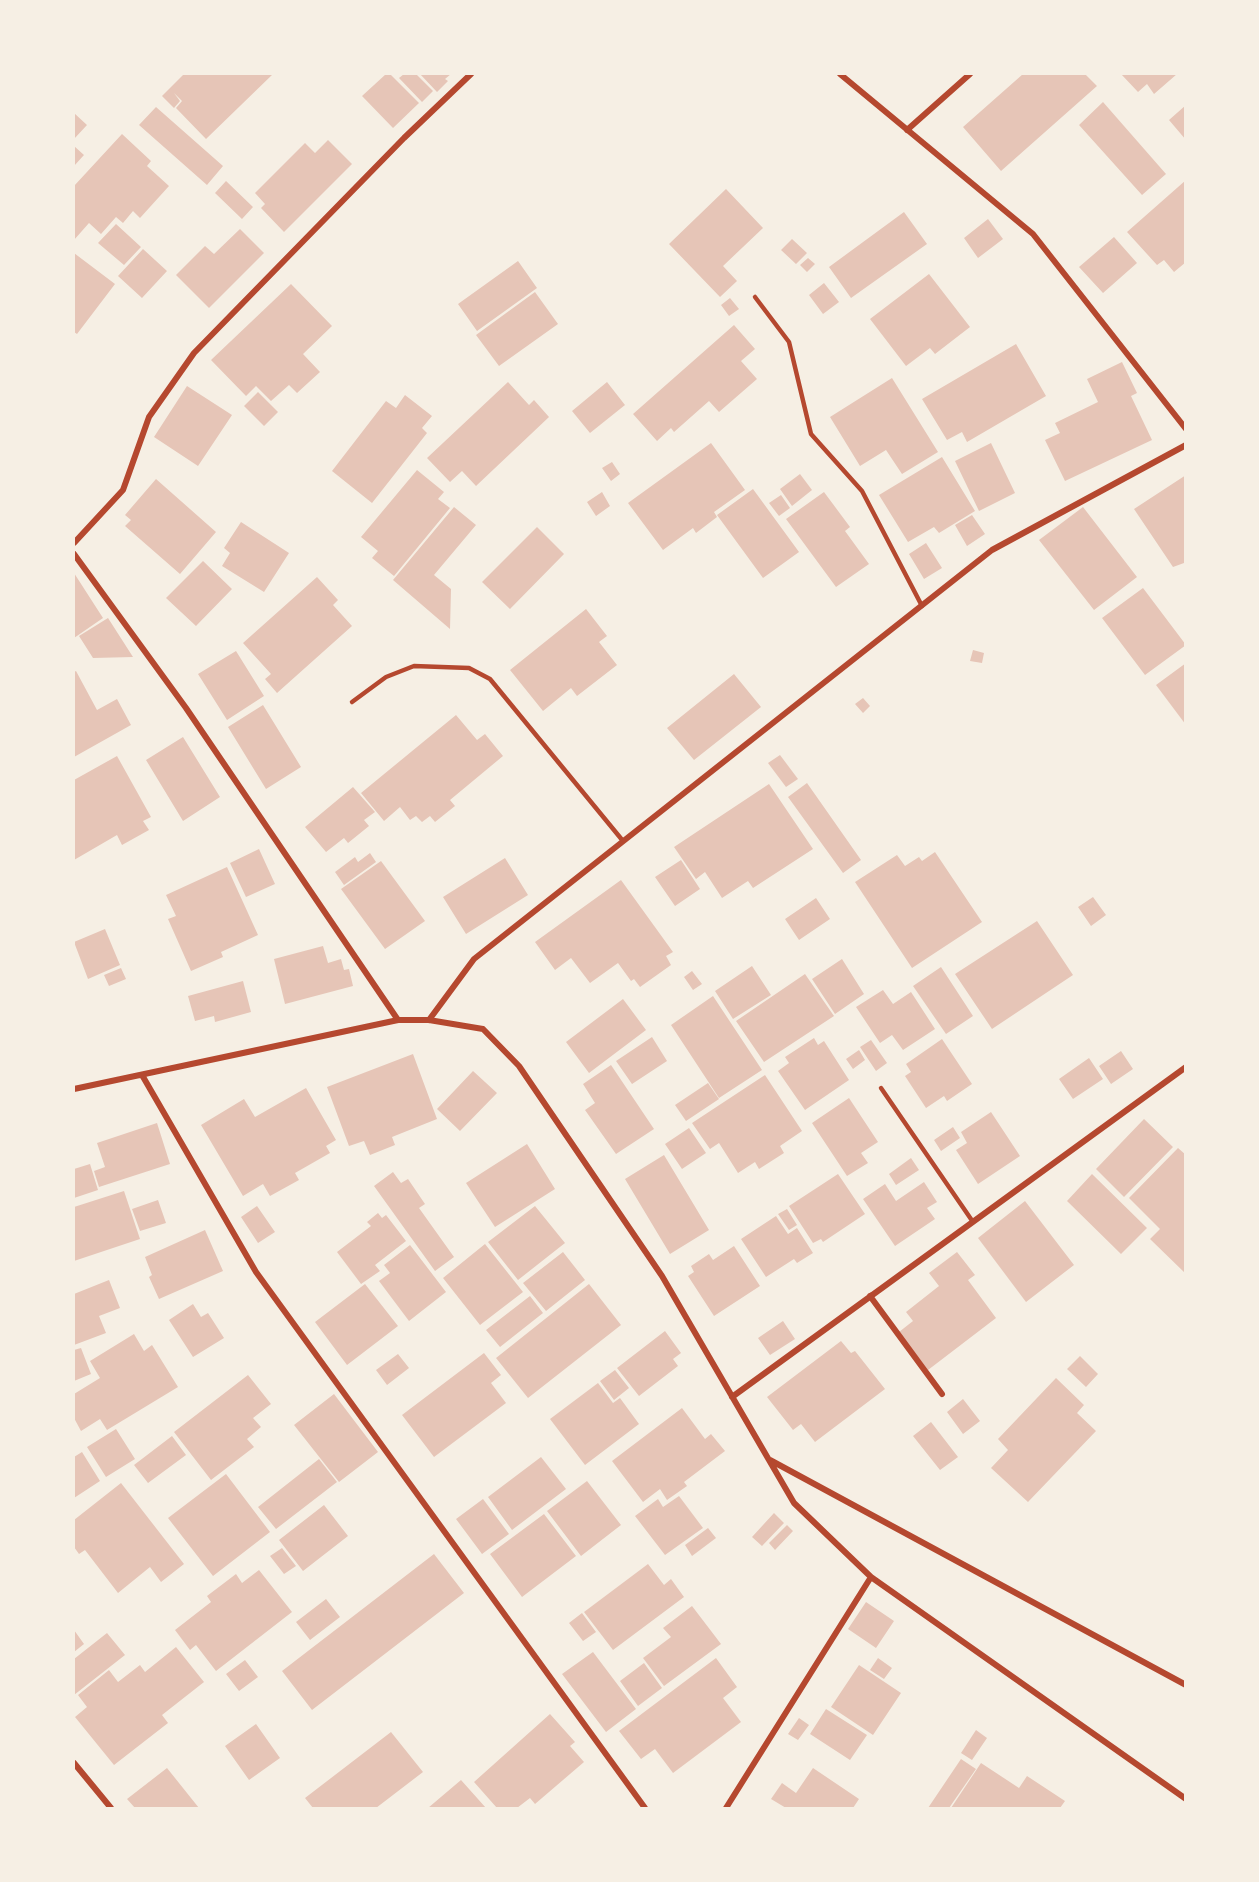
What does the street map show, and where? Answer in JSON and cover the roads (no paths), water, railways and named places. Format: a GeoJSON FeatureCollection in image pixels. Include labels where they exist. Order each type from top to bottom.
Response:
{"type":"FeatureCollection","features":[{"type":"Feature","properties":{"kind":"street"},"geometry":{"type":"LineString","coordinates":[[74,543],[123,490],[149,417],[194,354],[404,138],[471,74]]}},
{"type":"Feature","properties":{"kind":"street"},"geometry":{"type":"LineString","coordinates":[[840,74],[1033,234],[1185,429]]}},
{"type":"Feature","properties":{"kind":"street"},"geometry":{"type":"LineString","coordinates":[[907,130],[970,74]]}},
{"type":"Feature","properties":{"kind":"street"},"geometry":{"type":"LineString","coordinates":[[429,1020],[474,959],[992,550],[1185,445]]}},
{"type":"Feature","properties":{"kind":"street"},"geometry":{"type":"LineString","coordinates":[[74,554],[186,708],[398,1020]]}},
{"type":"Feature","properties":{"kind":"street"},"geometry":{"type":"LineString","coordinates":[[74,1089],[398,1020],[429,1020],[483,1029],[519,1066],[662,1276],[794,1503],[871,1577],[1185,1799]]}},
{"type":"Feature","properties":{"kind":"street"},"geometry":{"type":"LineString","coordinates":[[732,1397],[1185,1067]]}},
{"type":"Feature","properties":{"kind":"street"},"geometry":{"type":"LineString","coordinates":[[142,1075],[256,1272],[645,1809]]}},
{"type":"Feature","properties":{"kind":"street"},"geometry":{"type":"LineString","coordinates":[[870,1296],[942,1394]]}},
{"type":"Feature","properties":{"kind":"street"},"geometry":{"type":"LineString","coordinates":[[769,1460],[1185,1685]]}},
{"type":"Feature","properties":{"kind":"street"},"geometry":{"type":"LineString","coordinates":[[726,1809],[871,1577]]}},
{"type":"Feature","properties":{"kind":"street"},"geometry":{"type":"LineString","coordinates":[[74,1763],[111,1809]]}},
{"type":"Feature","properties":{"kind":"lane"},"geometry":{"type":"LineString","coordinates":[[755,297],[789,342],[811,434],[862,490],[922,606]]}},
{"type":"Feature","properties":{"kind":"lane"},"geometry":{"type":"LineString","coordinates":[[352,702],[386,677],[414,666],[469,668],[490,679],[623,841]]}},
{"type":"Feature","properties":{"kind":"lane"},"geometry":{"type":"LineString","coordinates":[[881,1088],[973,1222]]}}]}
